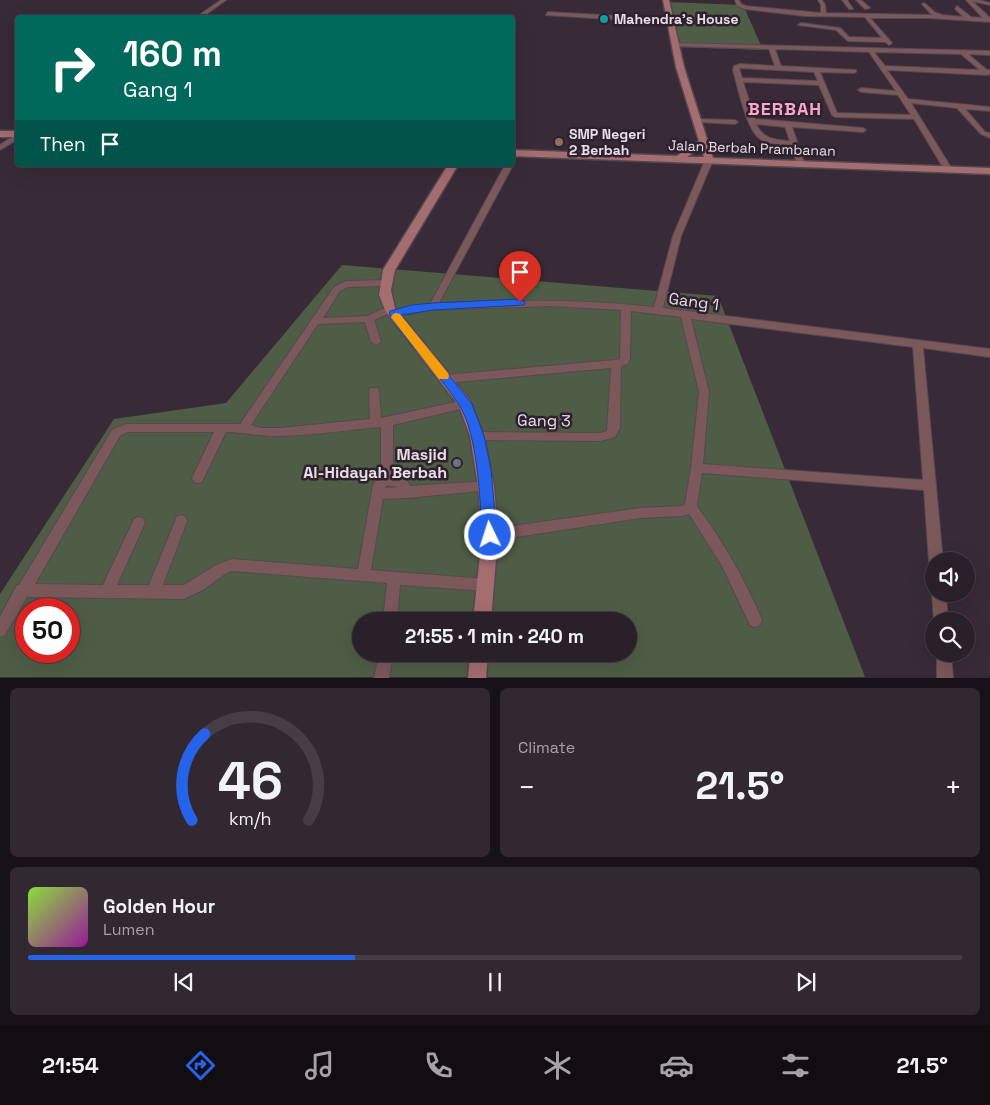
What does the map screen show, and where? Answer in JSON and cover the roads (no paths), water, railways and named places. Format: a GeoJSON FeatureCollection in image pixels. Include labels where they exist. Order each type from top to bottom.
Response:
{"type":"FeatureCollection","features":[{"type":"Feature","properties":{"kind":"main road"},"geometry":{"type":"LineString","coordinates":[[666,0],[684,82],[709,160]]}},
{"type":"Feature","properties":{"kind":"main road"},"geometry":{"type":"LineString","coordinates":[[0,134],[15,135]]}},
{"type":"Feature","properties":{"kind":"main road"},"geometry":{"type":"LineString","coordinates":[[681,159],[681,157],[704,141]]}},
{"type":"Feature","properties":{"kind":"main road","name":"Jalan Berbah Prambanan"},"geometry":{"type":"LineString","coordinates":[[515,155],[681,159],[990,171]]}},
{"type":"Feature","properties":{"kind":"main road"},"geometry":{"type":"LineString","coordinates":[[452,167],[389,270],[385,282],[385,298],[392,312],[466,404],[477,436],[486,486],[490,535],[483,612]]}},
{"type":"Feature","properties":{"kind":"main road"},"geometry":{"type":"LineString","coordinates":[[477,678],[478,662]]}},
{"type":"Feature","properties":{"kind":"street"},"geometry":{"type":"LineString","coordinates":[[202,15],[224,0]]}},
{"type":"Feature","properties":{"kind":"street"},"geometry":{"type":"LineString","coordinates":[[737,0],[741,6],[793,9],[805,14],[947,17],[989,20]]}},
{"type":"Feature","properties":{"kind":"street"},"geometry":{"type":"LineString","coordinates":[[764,0],[767,9]]}},
{"type":"Feature","properties":{"kind":"street"},"geometry":{"type":"LineString","coordinates":[[820,0],[824,14]]}},
{"type":"Feature","properties":{"kind":"street"},"geometry":{"type":"LineString","coordinates":[[844,0],[850,8]]}},
{"type":"Feature","properties":{"kind":"street"},"geometry":{"type":"LineString","coordinates":[[858,0],[867,8]]}},
{"type":"Feature","properties":{"kind":"street"},"geometry":{"type":"LineString","coordinates":[[968,0],[989,20]]}},
{"type":"Feature","properties":{"kind":"street"},"geometry":{"type":"LineString","coordinates":[[973,0],[990,4]]}},
{"type":"Feature","properties":{"kind":"street"},"geometry":{"type":"LineString","coordinates":[[924,4],[934,14],[947,17]]}},
{"type":"Feature","properties":{"kind":"street"},"geometry":{"type":"LineString","coordinates":[[956,8],[970,19]]}},
{"type":"Feature","properties":{"kind":"street"},"geometry":{"type":"LineString","coordinates":[[548,14],[671,21]]}},
{"type":"Feature","properties":{"kind":"street"},"geometry":{"type":"LineString","coordinates":[[805,14],[809,22]]}},
{"type":"Feature","properties":{"kind":"street"},"geometry":{"type":"LineString","coordinates":[[866,16],[896,52]]}},
{"type":"Feature","properties":{"kind":"street"},"geometry":{"type":"LineString","coordinates":[[801,25],[838,29],[848,39],[886,40]]}},
{"type":"Feature","properties":{"kind":"street"},"geometry":{"type":"LineString","coordinates":[[676,45],[772,49],[990,53]]}},
{"type":"Feature","properties":{"kind":"street"},"geometry":{"type":"LineString","coordinates":[[772,49],[779,68]]}},
{"type":"Feature","properties":{"kind":"street"},"geometry":{"type":"LineString","coordinates":[[871,51],[906,101],[948,170]]}},
{"type":"Feature","properties":{"kind":"street"},"geometry":{"type":"LineString","coordinates":[[962,52],[989,73]]}},
{"type":"Feature","properties":{"kind":"street"},"geometry":{"type":"LineString","coordinates":[[794,143],[764,140],[757,134],[736,70],[737,67],[854,71]]}},
{"type":"Feature","properties":{"kind":"street"},"geometry":{"type":"LineString","coordinates":[[883,68],[989,73]]}},
{"type":"Feature","properties":{"kind":"street"},"geometry":{"type":"LineString","coordinates":[[816,70],[840,127]]}},
{"type":"Feature","properties":{"kind":"street"},"geometry":{"type":"LineString","coordinates":[[740,80],[821,84]]}},
{"type":"Feature","properties":{"kind":"street"},"geometry":{"type":"LineString","coordinates":[[861,90],[900,93]]}},
{"type":"Feature","properties":{"kind":"street"},"geometry":{"type":"LineString","coordinates":[[906,101],[990,109]]}},
{"type":"Feature","properties":{"kind":"street"},"geometry":{"type":"LineString","coordinates":[[958,106],[983,133],[990,136]]}},
{"type":"Feature","properties":{"kind":"street"},"geometry":{"type":"LineString","coordinates":[[835,115],[916,118]]}},
{"type":"Feature","properties":{"kind":"street"},"geometry":{"type":"LineString","coordinates":[[698,121],[735,122]]}},
{"type":"Feature","properties":{"kind":"street"},"geometry":{"type":"LineString","coordinates":[[752,121],[863,130]]}},
{"type":"Feature","properties":{"kind":"street"},"geometry":{"type":"LineString","coordinates":[[788,125],[801,165]]}},
{"type":"Feature","properties":{"kind":"street"},"geometry":{"type":"LineString","coordinates":[[0,148],[15,137]]}},
{"type":"Feature","properties":{"kind":"street"},"geometry":{"type":"LineString","coordinates":[[658,310],[677,236],[709,160]]}},
{"type":"Feature","properties":{"kind":"street"},"geometry":{"type":"LineString","coordinates":[[433,306],[508,167]]}},
{"type":"Feature","properties":{"kind":"street"},"geometry":{"type":"LineString","coordinates":[[243,428],[337,289],[346,284],[385,282]]}},
{"type":"Feature","properties":{"kind":"street","name":"Gang 1"},"geometry":{"type":"LineString","coordinates":[[369,320],[392,312],[433,306],[520,302],[574,303],[658,310],[990,352]]}},
{"type":"Feature","properties":{"kind":"street"},"geometry":{"type":"LineString","coordinates":[[446,379],[616,364],[624,361],[626,308]]}},
{"type":"Feature","properties":{"kind":"street"},"geometry":{"type":"LineString","coordinates":[[686,315],[704,392],[697,468],[691,507],[717,544],[744,592],[755,620]]}},
{"type":"Feature","properties":{"kind":"street"},"geometry":{"type":"LineString","coordinates":[[316,321],[369,320],[376,342]]}},
{"type":"Feature","properties":{"kind":"street"},"geometry":{"type":"LineString","coordinates":[[918,344],[935,552]]}},
{"type":"Feature","properties":{"kind":"street","name":"Gang 3"},"geometry":{"type":"LineString","coordinates":[[477,436],[601,437],[611,434],[614,428],[616,364]]}},
{"type":"Feature","properties":{"kind":"street"},"geometry":{"type":"LineString","coordinates":[[374,391],[381,423],[387,480]]}},
{"type":"Feature","properties":{"kind":"street"},"geometry":{"type":"LineString","coordinates":[[0,630],[22,590],[120,429],[132,427],[243,428],[261,432],[280,432],[381,423],[466,404]]}},
{"type":"Feature","properties":{"kind":"street"},"geometry":{"type":"LineString","coordinates":[[198,478],[222,428]]}},
{"type":"Feature","properties":{"kind":"street"},"geometry":{"type":"LineString","coordinates":[[697,468],[925,485]]}},
{"type":"Feature","properties":{"kind":"street"},"geometry":{"type":"LineString","coordinates":[[363,576],[379,485],[387,480],[403,484],[407,493]]}},
{"type":"Feature","properties":{"kind":"street"},"geometry":{"type":"LineString","coordinates":[[378,494],[486,486]]}},
{"type":"Feature","properties":{"kind":"street"},"geometry":{"type":"LineString","coordinates":[[490,535],[641,513],[683,511],[691,507]]}},
{"type":"Feature","properties":{"kind":"street"},"geometry":{"type":"LineString","coordinates":[[154,591],[181,521]]}},
{"type":"Feature","properties":{"kind":"street"},"geometry":{"type":"LineString","coordinates":[[107,590],[139,523]]}},
{"type":"Feature","properties":{"kind":"street"},"geometry":{"type":"LineString","coordinates":[[22,590],[184,592],[195,589],[220,569],[232,565],[486,585]]}},
{"type":"Feature","properties":{"kind":"street"},"geometry":{"type":"LineString","coordinates":[[391,612],[394,579]]}},
{"type":"Feature","properties":{"kind":"street"},"geometry":{"type":"LineString","coordinates":[[381,678],[384,662]]}},
{"type":"Feature","properties":{"kind":"street"},"geometry":{"type":"LineString","coordinates":[[944,662],[945,678]]}},
{"type":"Feature","properties":{"kind":"place","name":"Mahendra's House"},"geometry":{"type":"Point","coordinates":[604,19]}},
{"type":"Feature","properties":{"kind":"place","name":"SMP Negeri 2 Berbah"},"geometry":{"type":"Point","coordinates":[559,142]}},
{"type":"Feature","properties":{"kind":"place","name":"Masjid Al-Hidayah Berbah"},"geometry":{"type":"Point","coordinates":[457,463]}},
{"type":"Feature","properties":{"kind":"district","name":"BERBAH"},"geometry":{"type":"Point","coordinates":[785,109]}}]}
